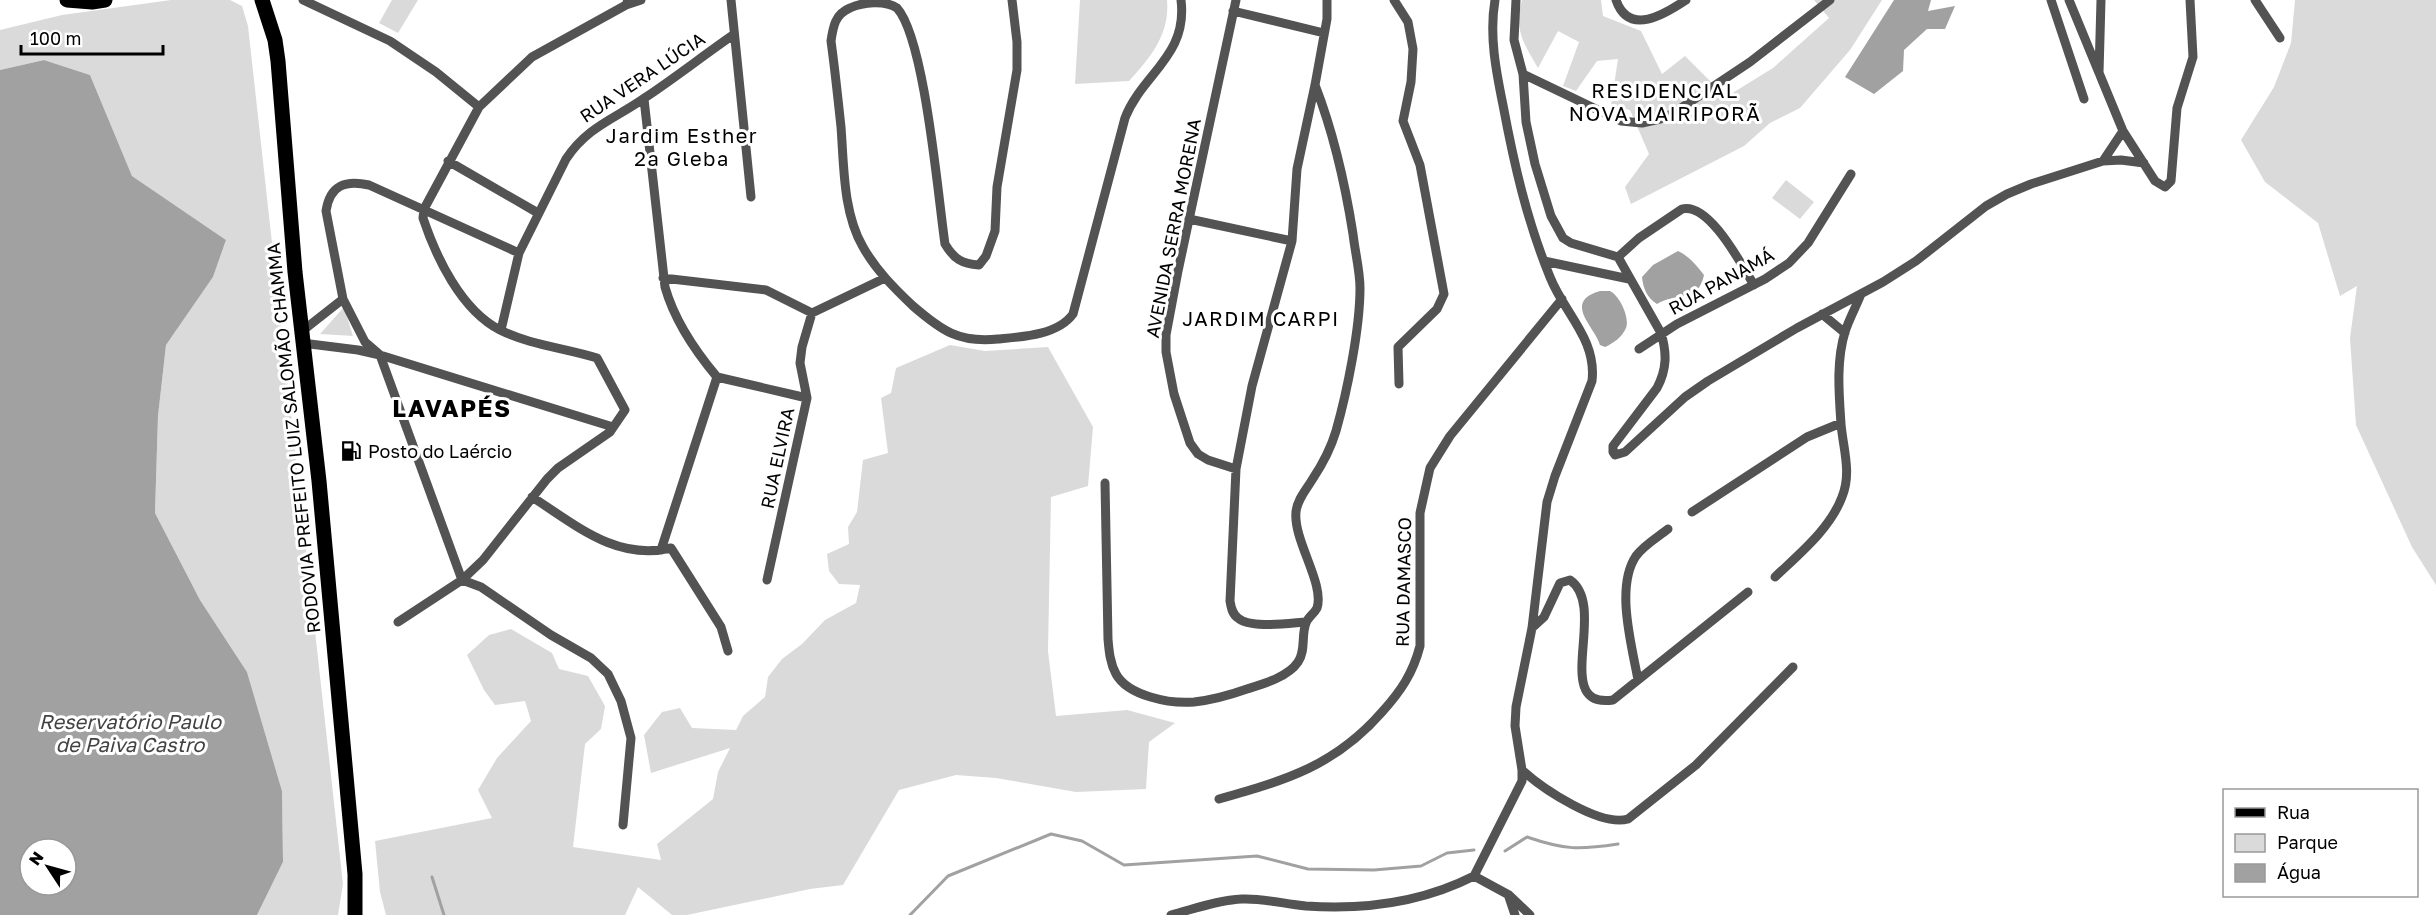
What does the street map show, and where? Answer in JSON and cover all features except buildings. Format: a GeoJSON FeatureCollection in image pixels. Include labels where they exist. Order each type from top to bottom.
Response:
{"type":"FeatureCollection","features":[{"type":"Feature","properties":{"kind":"main road"},"geometry":{"type":"LineString","coordinates":[[67,0],[92,2],[105,0]]}},
{"type":"Feature","properties":{"kind":"main road","name":"RODOVIA PREFEITO LUIZ SALOMÃO CHAMMA"},"geometry":{"type":"LineString","coordinates":[[262,0],[275,40],[278,61],[302,338],[323,524],[355,874],[355,915]]}},
{"type":"Feature","properties":{"kind":"main road","name":"RODOVIA PREFEITO LUIZ SALOMÃO CHAMMA"},"geometry":{"type":"LineString","coordinates":[[355,874],[363,915]]}},
{"type":"Feature","properties":{"kind":"street"},"geometry":{"type":"LineString","coordinates":[[303,0],[390,41],[436,72],[479,107]]}},
{"type":"Feature","properties":{"kind":"street"},"geometry":{"type":"LineString","coordinates":[[609,0],[615,11]]}},
{"type":"Feature","properties":{"kind":"street"},"geometry":{"type":"LineString","coordinates":[[398,622],[462,580],[483,561],[532,497],[558,468],[613,427],[625,410],[597,358],[521,338],[501,330],[482,317],[447,275],[426,228],[424,209],[479,107],[532,57],[627,3],[641,0]]}},
{"type":"Feature","properties":{"kind":"street"},"geometry":{"type":"LineString","coordinates":[[731,0],[751,198]]}},
{"type":"Feature","properties":{"kind":"street"},"geometry":{"type":"LineString","coordinates":[[1012,0],[1017,42],[1017,70],[997,187],[995,231],[986,256],[979,265],[964,264],[952,255],[945,244],[922,82],[902,15],[896,7],[880,1],[849,8],[842,12],[836,20],[831,41],[850,214],[863,248],[885,278],[940,328],[968,340],[1011,338],[1061,327],[1073,314],[1125,118],[1136,95],[1156,74],[1172,51],[1181,23],[1182,0]]}},
{"type":"Feature","properties":{"kind":"street","name":"AVENIDA SERRA MORENA"},"geometry":{"type":"LineString","coordinates":[[1236,0],[1166,335],[1168,372],[1182,424],[1190,443],[1198,454],[1208,460],[1236,469]]}},
{"type":"Feature","properties":{"kind":"street"},"geometry":{"type":"LineString","coordinates":[[1306,622],[1245,622],[1237,618],[1232,610],[1232,522],[1236,469],[1252,386],[1292,242],[1297,169],[1316,85],[1327,0]]}},
{"type":"Feature","properties":{"kind":"street"},"geometry":{"type":"LineString","coordinates":[[1394,0],[1408,22],[1413,49],[1411,82],[1403,121],[1420,165],[1444,294],[1437,309],[1398,347],[1400,384]]}},
{"type":"Feature","properties":{"kind":"street"},"geometry":{"type":"LineString","coordinates":[[1171,915],[1228,900],[1243,899],[1325,907],[1384,905],[1453,887],[1474,876],[1518,793],[1522,770],[1517,743],[1516,707],[1532,628],[1547,502],[1554,476],[1592,381],[1593,367],[1589,347],[1562,300],[1544,261],[1522,197],[1497,72],[1493,40],[1495,0]]}},
{"type":"Feature","properties":{"kind":"street"},"geometry":{"type":"LineString","coordinates":[[1516,0],[1514,40],[1523,74],[1526,123],[1535,164],[1557,229],[1570,243],[1618,257],[1661,333],[1666,354],[1662,378],[1652,395],[1613,446],[1612,452],[1615,455],[1625,452],[1685,397],[1708,381],[1916,261],[1986,206],[2007,194],[2103,161],[2121,160],[2144,163]]}},
{"type":"Feature","properties":{"kind":"street"},"geometry":{"type":"LineString","coordinates":[[1616,0],[1623,12],[1639,20],[1651,20],[1663,16],[1686,0]]}},
{"type":"Feature","properties":{"kind":"street"},"geometry":{"type":"LineString","coordinates":[[1523,74],[1621,121],[1642,123],[1660,119],[1672,114],[1750,62],[1830,0]]}},
{"type":"Feature","properties":{"kind":"street"},"geometry":{"type":"LineString","coordinates":[[2051,0],[2084,99]]}},
{"type":"Feature","properties":{"kind":"street"},"geometry":{"type":"LineString","coordinates":[[2069,0],[2122,131],[2155,181],[2161,186],[2169,185],[2171,181],[2176,108],[2193,57],[2190,0]]}},
{"type":"Feature","properties":{"kind":"street"},"geometry":{"type":"LineString","coordinates":[[2099,76],[2101,0]]}},
{"type":"Feature","properties":{"kind":"street"},"geometry":{"type":"LineString","coordinates":[[2255,0],[2280,38]]}},
{"type":"Feature","properties":{"kind":"street"},"geometry":{"type":"LineString","coordinates":[[1233,11],[1324,33]]}},
{"type":"Feature","properties":{"kind":"street","name":"RUA VERA LÚCIA"},"geometry":{"type":"LineString","coordinates":[[501,330],[519,254],[538,213],[574,147],[599,125],[644,99],[734,35]]}},
{"type":"Feature","properties":{"kind":"street"},"geometry":{"type":"LineString","coordinates":[[1105,483],[1108,639],[1111,660],[1117,676],[1130,688],[1142,694],[1177,702],[1193,702],[1230,694],[1292,669],[1301,657],[1306,622],[1316,609],[1318,601],[1298,534],[1296,512],[1302,495],[1328,452],[1336,432],[1352,356],[1360,288],[1339,158],[1316,85]]}},
{"type":"Feature","properties":{"kind":"street"},"geometry":{"type":"LineString","coordinates":[[644,99],[663,278],[672,307],[705,363],[717,377],[661,550]]}},
{"type":"Feature","properties":{"kind":"street"},"geometry":{"type":"LineString","coordinates":[[2103,161],[2122,131]]}},
{"type":"Feature","properties":{"kind":"street"},"geometry":{"type":"LineString","coordinates":[[448,161],[538,213]]}},
{"type":"Feature","properties":{"kind":"street","name":"RUA PANAMÁ"},"geometry":{"type":"LineString","coordinates":[[1639,349],[1661,333],[1754,285],[1789,263],[1800,253],[1851,174]]}},
{"type":"Feature","properties":{"kind":"street"},"geometry":{"type":"LineString","coordinates":[[519,254],[369,185],[358,183],[344,185],[333,190],[328,198],[326,211],[343,299],[365,342],[380,355],[462,580],[481,587],[551,635],[591,658],[608,674],[621,701],[632,738],[623,825]]}},
{"type":"Feature","properties":{"kind":"street"},"geometry":{"type":"LineString","coordinates":[[1618,257],[1639,238],[1682,209],[1689,207],[1703,214],[1722,236],[1754,285]]}},
{"type":"Feature","properties":{"kind":"street"},"geometry":{"type":"LineString","coordinates":[[1189,219],[1292,242]]}},
{"type":"Feature","properties":{"kind":"street"},"geometry":{"type":"LineString","coordinates":[[1544,261],[1629,279]]}},
{"type":"Feature","properties":{"kind":"street"},"geometry":{"type":"LineString","coordinates":[[663,278],[766,290],[812,313]]}},
{"type":"Feature","properties":{"kind":"street"},"geometry":{"type":"LineString","coordinates":[[807,398],[800,363],[812,313],[885,278]]}},
{"type":"Feature","properties":{"kind":"street"},"geometry":{"type":"LineString","coordinates":[[1775,577],[1816,536],[1842,498],[1846,483],[1847,463],[1841,423],[1839,367],[1845,333],[1861,294]]}},
{"type":"Feature","properties":{"kind":"street"},"geometry":{"type":"LineString","coordinates":[[302,338],[343,299]]}},
{"type":"Feature","properties":{"kind":"street","name":"RUA DAMASCO"},"geometry":{"type":"LineString","coordinates":[[1220,799],[1303,772],[1343,750],[1374,722],[1406,682],[1415,666],[1420,646],[1420,513],[1430,468],[1450,436],[1562,300]]}},
{"type":"Feature","properties":{"kind":"street"},"geometry":{"type":"LineString","coordinates":[[1822,314],[1845,333]]}},
{"type":"Feature","properties":{"kind":"street"},"geometry":{"type":"LineString","coordinates":[[302,338],[380,355],[613,427]]}},
{"type":"Feature","properties":{"kind":"street","name":"RUA ELVIRA"},"geometry":{"type":"LineString","coordinates":[[717,377],[807,398],[767,580]]}},
{"type":"Feature","properties":{"kind":"street"},"geometry":{"type":"LineString","coordinates":[[1692,512],[1807,437],[1841,423]]}},
{"type":"Feature","properties":{"kind":"street"},"geometry":{"type":"LineString","coordinates":[[532,497],[606,542],[636,551],[671,548],[721,627],[728,651]]}},
{"type":"Feature","properties":{"kind":"street"},"geometry":{"type":"LineString","coordinates":[[1638,680],[1627,619],[1629,576],[1637,555],[1668,529]]}},
{"type":"Feature","properties":{"kind":"street"},"geometry":{"type":"LineString","coordinates":[[1532,628],[1544,617],[1556,588],[1564,580],[1570,580],[1579,588],[1585,605],[1581,680],[1588,694],[1603,701],[1613,700],[1748,592]]}},
{"type":"Feature","properties":{"kind":"street"},"geometry":{"type":"LineString","coordinates":[[1522,770],[1548,792],[1596,816],[1618,822],[1628,819],[1696,765],[1793,668]]}},
{"type":"Feature","properties":{"kind":"street"},"geometry":{"type":"LineString","coordinates":[[1474,876],[1509,895],[1530,915]]}},
{"type":"Feature","properties":{"kind":"street"},"geometry":{"type":"LineString","coordinates":[[1509,895],[1515,915]]}},
{"type":"Feature","properties":{"kind":"green space"},"geometry":{"type":"Polygon","coordinates":[[[171,0],[230,0],[242,6],[248,26],[343,884],[338,915],[257,915],[283,862],[282,791],[247,672],[200,600],[155,513],[158,416],[166,345],[213,277],[226,240],[132,176],[90,75],[44,60],[0,70],[0,30],[62,15],[171,0]]]}},
{"type":"Feature","properties":{"kind":"green space"},"geometry":{"type":"Polygon","coordinates":[[[392,0],[418,0],[398,33],[379,23],[392,0]]]}},
{"type":"Feature","properties":{"kind":"green space"},"geometry":{"type":"Polygon","coordinates":[[[1080,0],[1167,0],[1162,34],[1145,63],[1129,81],[1075,84],[1080,0]]]}},
{"type":"Feature","properties":{"kind":"green space"},"geometry":{"type":"Polygon","coordinates":[[[1522,0],[1601,0],[1603,16],[1641,31],[1662,74],[1685,56],[1726,97],[1773,68],[1829,18],[1814,0],[1882,0],[1850,50],[1800,108],[1770,123],[1744,146],[1631,204],[1625,187],[1649,154],[1630,110],[1611,105],[1618,59],[1597,61],[1576,91],[1563,86],[1579,42],[1558,31],[1538,68],[1521,36],[1519,20],[1522,0]]]}},
{"type":"Feature","properties":{"kind":"green space"},"geometry":{"type":"Polygon","coordinates":[[[2295,0],[2436,0],[2436,585],[2412,547],[2356,425],[2350,338],[2357,286],[2340,296],[2318,223],[2265,182],[2241,140],[2274,87],[2291,43],[2295,0]]]}},
{"type":"Feature","properties":{"kind":"green space"},"geometry":{"type":"Polygon","coordinates":[[[1786,180],[1814,202],[1800,219],[1772,198],[1786,180]]]}},
{"type":"Feature","properties":{"kind":"green space"},"geometry":{"type":"Polygon","coordinates":[[[344,307],[353,336],[320,334],[344,307]]]}},
{"type":"Feature","properties":{"kind":"green space"},"geometry":{"type":"Polygon","coordinates":[[[950,345],[985,351],[1048,347],[1093,427],[1088,486],[1051,497],[1048,651],[1056,716],[1127,710],[1175,723],[1149,742],[1146,789],[1076,792],[996,778],[956,775],[899,790],[843,885],[810,889],[687,915],[672,915],[638,887],[625,915],[386,915],[380,892],[375,841],[492,818],[478,790],[497,758],[531,721],[525,701],[495,705],[484,690],[467,655],[489,635],[511,629],[552,653],[559,669],[588,676],[605,706],[601,729],[585,744],[573,847],[661,860],[657,844],[713,799],[718,772],[730,748],[651,773],[644,735],[662,712],[680,708],[692,728],[736,730],[743,716],[765,697],[768,677],[782,659],[802,644],[825,620],[856,603],[860,585],[839,584],[829,571],[827,554],[849,544],[848,527],[857,512],[863,460],[888,453],[881,398],[891,393],[896,368],[950,345]]]}},
{"type":"Feature","properties":{"kind":"water"},"geometry":{"type":"Polygon","coordinates":[[[1894,0],[1931,0],[1928,11],[1955,6],[1945,29],[1927,29],[1904,50],[1903,71],[1874,94],[1845,77],[1894,0]]]}},
{"type":"Feature","properties":{"kind":"water","name":"Reservatório Paulo de Paiva Castro"},"geometry":{"type":"Polygon","coordinates":[[[44,60],[90,75],[132,176],[226,240],[213,277],[166,345],[158,416],[155,513],[200,600],[247,672],[282,791],[283,862],[257,915],[0,915],[0,70],[44,60]]]}},
{"type":"Feature","properties":{"kind":"water"},"geometry":{"type":"Polygon","coordinates":[[[1678,251],[1689,258],[1704,275],[1701,284],[1692,294],[1664,300],[1657,304],[1646,292],[1642,277],[1653,265],[1678,251]]]}},
{"type":"Feature","properties":{"kind":"water"},"geometry":{"type":"Polygon","coordinates":[[[1600,291],[1610,291],[1614,294],[1621,302],[1627,319],[1626,328],[1622,334],[1615,342],[1605,347],[1600,345],[1582,308],[1583,302],[1589,296],[1600,291]]]}},
{"type":"Feature","properties":{"kind":"waterway"},"geometry":{"type":"LineString","coordinates":[[910,915],[948,876],[1051,834],[1082,841],[1124,865],[1257,856],[1308,869],[1374,870],[1421,866],[1447,853],[1474,850]]}},
{"type":"Feature","properties":{"kind":"waterway"},"geometry":{"type":"LineString","coordinates":[[1505,851],[1527,837],[1572,848],[1618,844]]}},
{"type":"Feature","properties":{"kind":"waterway"},"geometry":{"type":"LineString","coordinates":[[432,877],[444,915]]}},
{"type":"Feature","properties":{"kind":"place","name":"Posto do Laércio"},"geometry":{"type":"Point","coordinates":[351,451]}},
{"type":"Feature","properties":{"kind":"district","name":"RESIDENCIAL NOVA MAIRIPORÃ"},"geometry":{"type":"Point","coordinates":[1665,102]}},
{"type":"Feature","properties":{"kind":"district","name":"Jardim Esther 2ª Gleba"},"geometry":{"type":"Point","coordinates":[682,146]}},
{"type":"Feature","properties":{"kind":"district","name":"JARDIM CARPI"},"geometry":{"type":"Point","coordinates":[1261,318]}},
{"type":"Feature","properties":{"kind":"district","name":"LAVAPÉS"},"geometry":{"type":"Point","coordinates":[452,407]}}]}
